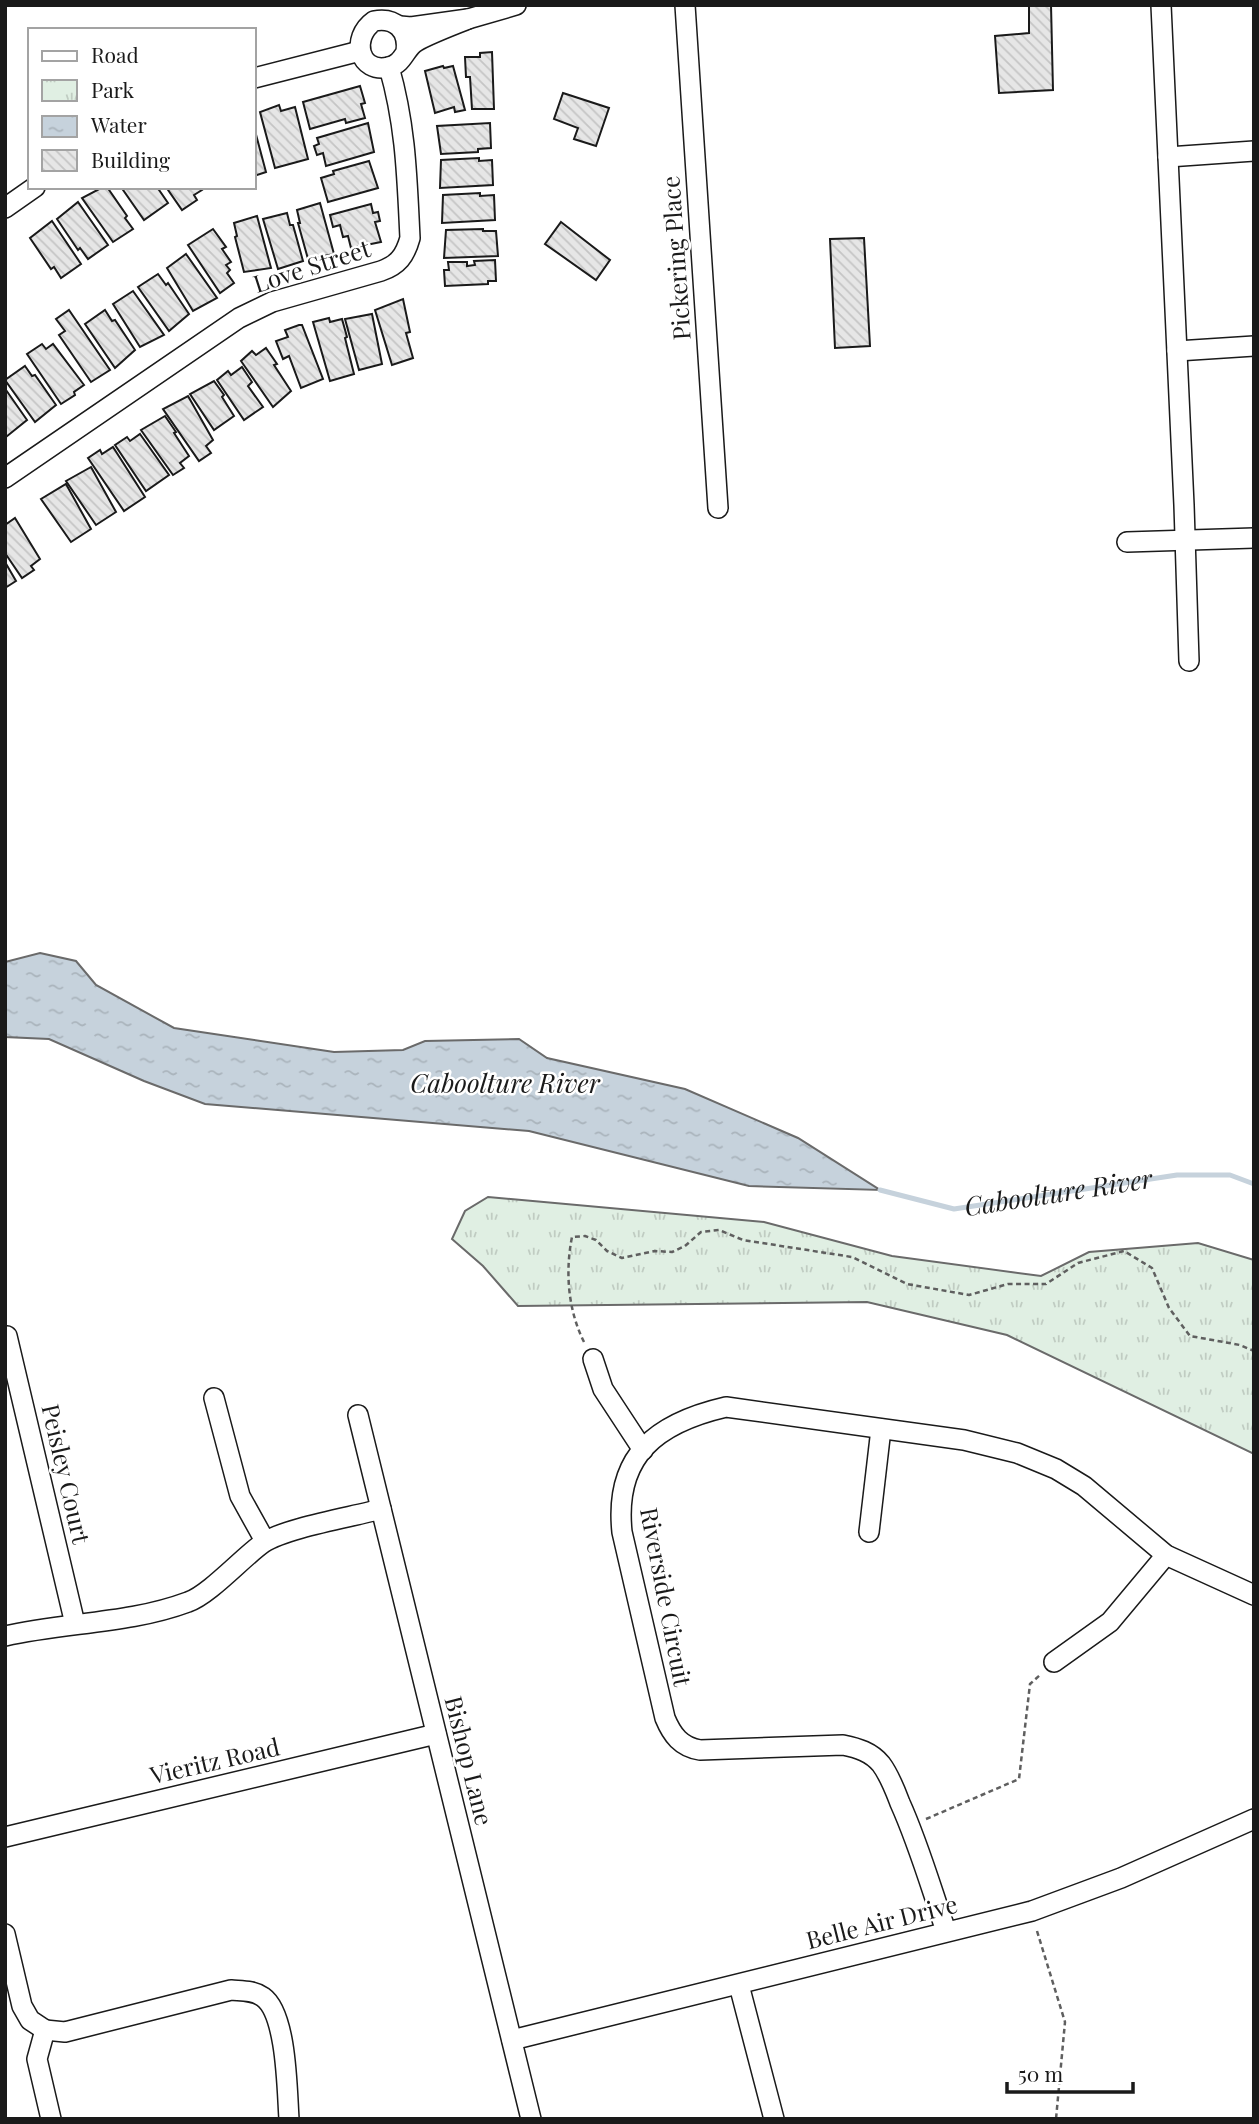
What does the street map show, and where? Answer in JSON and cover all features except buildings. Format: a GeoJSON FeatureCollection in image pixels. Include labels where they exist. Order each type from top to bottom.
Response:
{"type":"FeatureCollection","features":[{"type":"Feature","properties":{"kind":"street"},"geometry":{"type":"LineString","coordinates":[[367,5],[368,17],[359,42],[360,51],[368,63],[389,67],[396,64],[414,43],[468,19],[516,5]]}},
{"type":"Feature","properties":{"kind":"street","name":"Pickering Place"},"geometry":{"type":"LineString","coordinates":[[685,5],[718,508]]}},
{"type":"Feature","properties":{"kind":"street"},"geometry":{"type":"LineString","coordinates":[[1161,5],[1189,661]]}},
{"type":"Feature","properties":{"kind":"street"},"geometry":{"type":"LineString","coordinates":[[366,27],[390,17],[411,27],[468,19]]}},
{"type":"Feature","properties":{"kind":"street"},"geometry":{"type":"LineString","coordinates":[[390,17],[408,43],[406,52]]}},
{"type":"Feature","properties":{"kind":"street"},"geometry":{"type":"LineString","coordinates":[[256,77],[360,51]]}},
{"type":"Feature","properties":{"kind":"street","name":"Love Street"},"geometry":{"type":"LineString","coordinates":[[5,478],[239,318],[272,302],[392,267],[401,259],[410,238],[405,142],[389,67]]}},
{"type":"Feature","properties":{"kind":"street"},"geometry":{"type":"LineString","coordinates":[[1168,157],[1254,151]]}},
{"type":"Feature","properties":{"kind":"street"},"geometry":{"type":"LineString","coordinates":[[5,208],[32,189]]}},
{"type":"Feature","properties":{"kind":"street"},"geometry":{"type":"LineString","coordinates":[[1177,351],[1254,346]]}},
{"type":"Feature","properties":{"kind":"street"},"geometry":{"type":"LineString","coordinates":[[1127,542],[1254,538]]}},
{"type":"Feature","properties":{"kind":"street","name":"Peisley Court"},"geometry":{"type":"LineString","coordinates":[[7,1336],[75,1624]]}},
{"type":"Feature","properties":{"kind":"street"},"geometry":{"type":"LineString","coordinates":[[593,1359],[603,1389],[643,1450]]}},
{"type":"Feature","properties":{"kind":"street"},"geometry":{"type":"LineString","coordinates":[[214,1398],[240,1496],[265,1542]]}},
{"type":"Feature","properties":{"kind":"street","name":"Riverside Circuit"},"geometry":{"type":"LineString","coordinates":[[946,1931],[910,1825],[881,1764],[871,1755],[843,1745],[700,1750],[690,1748],[671,1731],[665,1718],[622,1532],[620,1506],[630,1470],[656,1435],[699,1413],[726,1407],[964,1440],[1017,1453],[1056,1469],[1084,1486],[1166,1555],[1254,1595]]}},
{"type":"Feature","properties":{"kind":"street","name":"Bishop Lane"},"geometry":{"type":"LineString","coordinates":[[358,1415],[531,2119]]}},
{"type":"Feature","properties":{"kind":"street"},"geometry":{"type":"LineString","coordinates":[[869,1532],[881,1430]]}},
{"type":"Feature","properties":{"kind":"street"},"geometry":{"type":"LineString","coordinates":[[5,1636],[75,1624],[116,1621],[192,1601],[265,1542],[281,1535],[381,1509]]}},
{"type":"Feature","properties":{"kind":"street"},"geometry":{"type":"LineString","coordinates":[[1054,1662],[1110,1622],[1166,1555]]}},
{"type":"Feature","properties":{"kind":"street","name":"Vieritz Road"},"geometry":{"type":"LineString","coordinates":[[5,1837],[436,1734]]}},
{"type":"Feature","properties":{"kind":"street","name":"Belle Air Drive"},"geometry":{"type":"LineString","coordinates":[[512,2040],[1032,1911],[1121,1878],[1254,1819]]}},
{"type":"Feature","properties":{"kind":"street"},"geometry":{"type":"LineString","coordinates":[[5,1934],[22,2006],[30,2020],[45,2030],[65,2032],[231,1990],[248,1991],[264,1998],[273,2010],[284,2052],[289,2119]]}},
{"type":"Feature","properties":{"kind":"street"},"geometry":{"type":"LineString","coordinates":[[739,1985],[774,2119]]}},
{"type":"Feature","properties":{"kind":"street"},"geometry":{"type":"LineString","coordinates":[[45,2030],[37,2059],[51,2119]]}},
{"type":"Feature","properties":{"kind":"path"},"geometry":{"type":"LineString","coordinates":[[593,1359],[580,1333],[568,1287],[572,1237],[585,1236],[596,1240],[607,1251],[622,1258],[655,1251],[672,1252],[685,1246],[701,1232],[719,1230],[743,1240],[852,1257],[907,1284],[970,1295],[1009,1284],[1046,1284],[1078,1262],[1124,1251],[1152,1268],[1169,1308],[1190,1336],[1240,1345],[1254,1351]]}},
{"type":"Feature","properties":{"kind":"path"},"geometry":{"type":"LineString","coordinates":[[910,1825],[1019,1779],[1030,1684],[1054,1662]]}},
{"type":"Feature","properties":{"kind":"path"},"geometry":{"type":"LineString","coordinates":[[1037,1931],[1065,2022],[1056,2119]]}},
{"type":"Feature","properties":{"kind":"green space"},"geometry":{"type":"Polygon","coordinates":[[[488,1197],[764,1222],[892,1256],[1041,1276],[1089,1252],[1198,1243],[1254,1260],[1254,1454],[1007,1335],[867,1302],[518,1306],[483,1266],[452,1239],[465,1211],[488,1197]]]}},
{"type":"Feature","properties":{"kind":"water","name":"Caboolture River"},"geometry":{"type":"Polygon","coordinates":[[[40,953],[76,961],[96,985],[174,1028],[334,1052],[403,1050],[425,1041],[519,1039],[547,1058],[685,1089],[798,1138],[880,1190],[749,1186],[529,1131],[205,1104],[144,1081],[49,1039],[5,1037],[5,962],[40,953]]]}},
{"type":"Feature","properties":{"kind":"waterway","name":"Caboolture River"},"geometry":{"type":"LineString","coordinates":[[880,1190],[954,1209],[1177,1175],[1230,1175],[1254,1184]]}}]}
